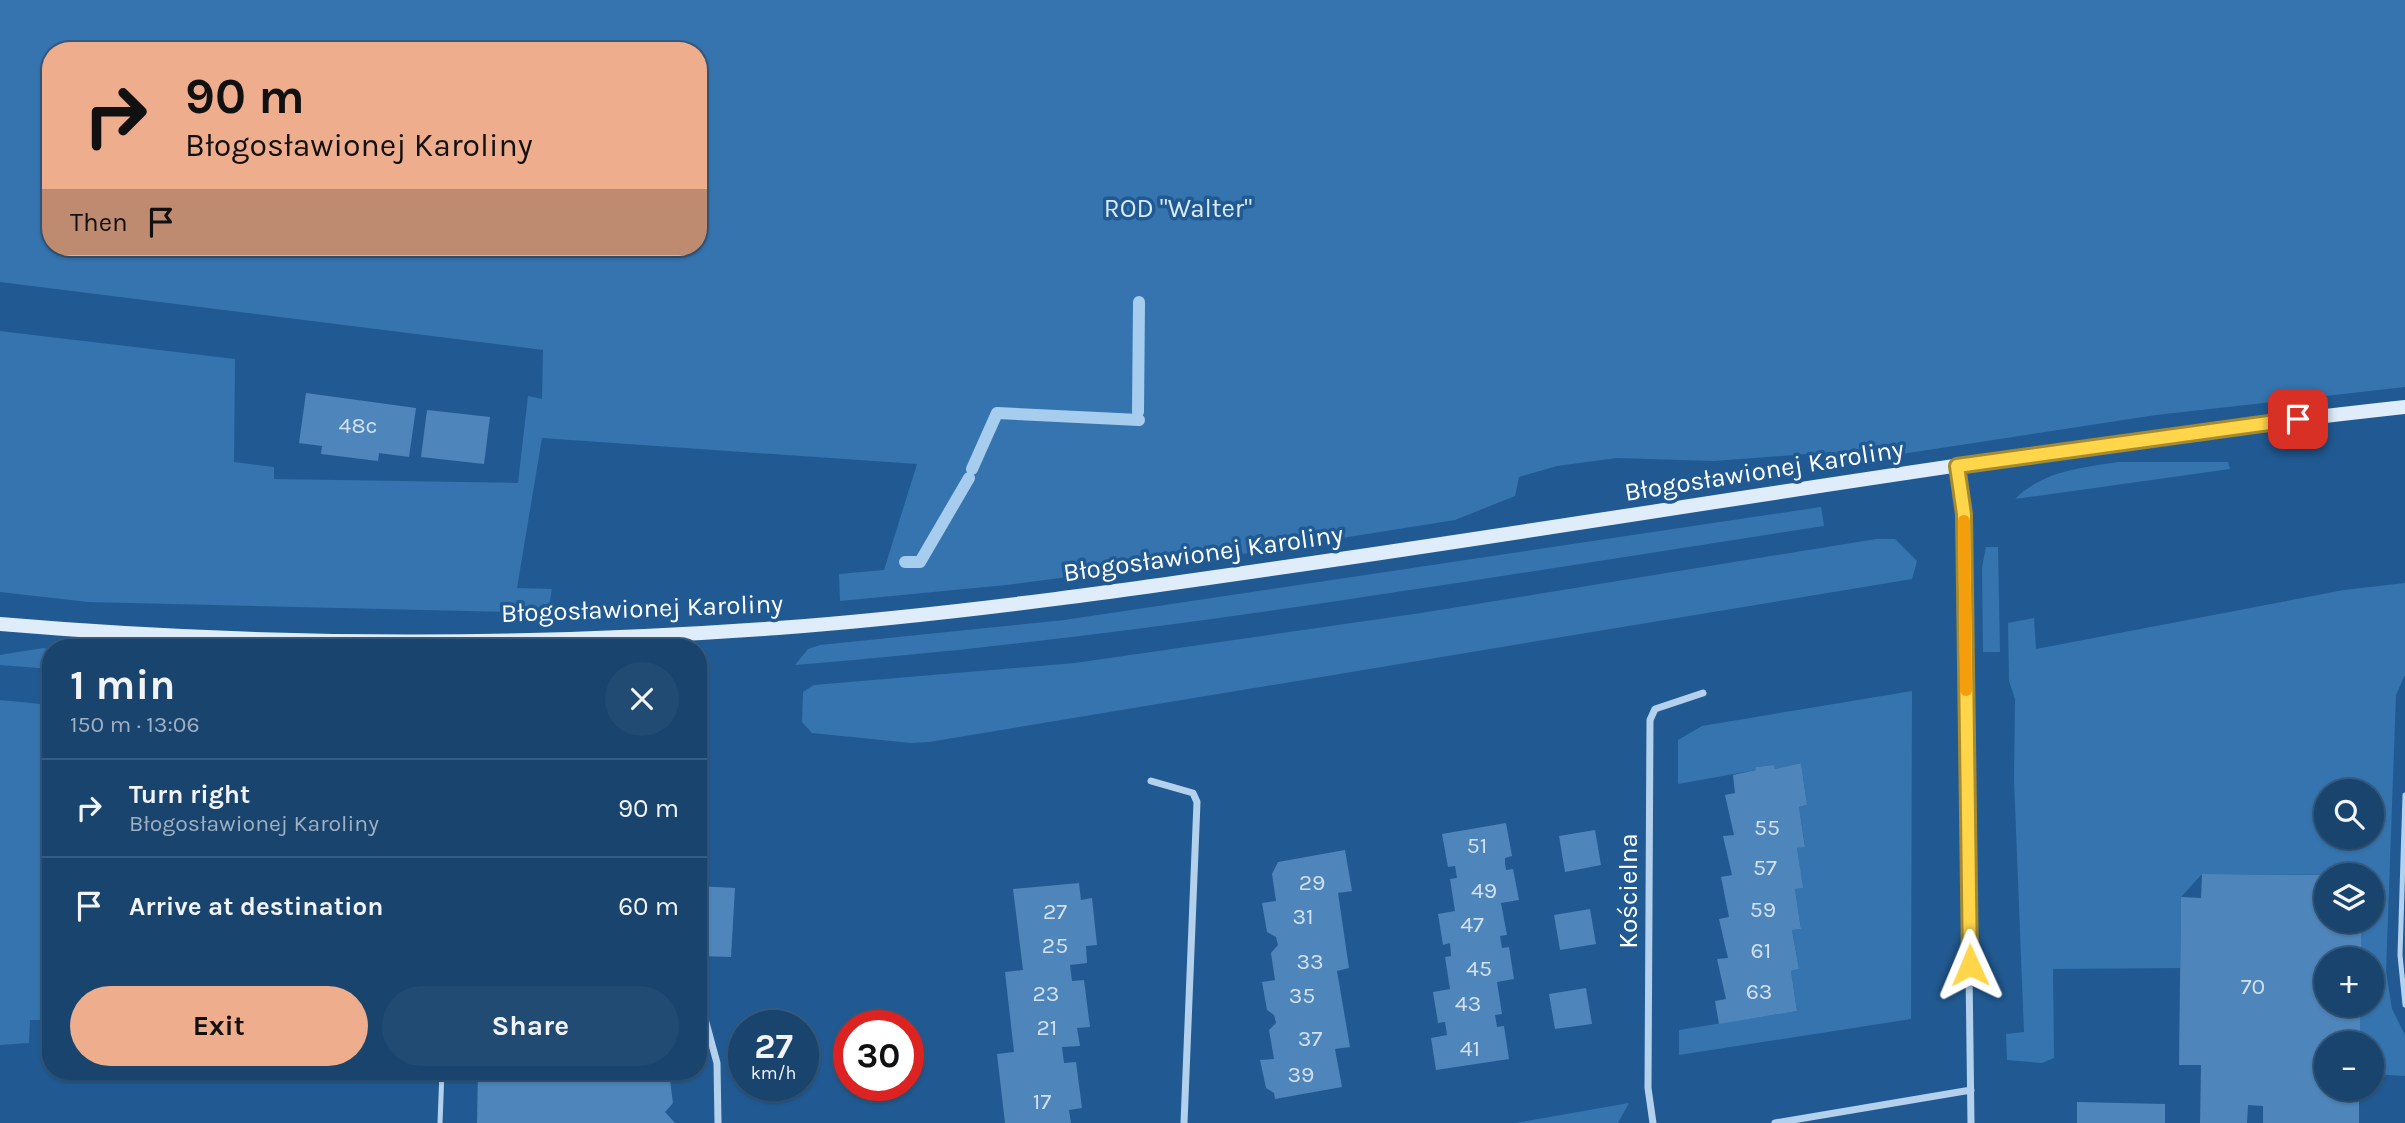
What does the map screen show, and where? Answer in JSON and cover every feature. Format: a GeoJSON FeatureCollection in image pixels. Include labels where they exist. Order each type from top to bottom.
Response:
{"type":"FeatureCollection","features":[{"type":"Feature","properties":{"kind":"street","name":"Błogosławionej Karoliny"},"geometry":{"type":"LineString","coordinates":[[494,639],[608,637],[789,627],[996,607],[1156,586],[2186,433],[2405,407]]}},
{"type":"Feature","properties":{"kind":"street"},"geometry":{"type":"LineString","coordinates":[[1957,466],[1964,514],[1971,1123]]}},
{"type":"Feature","properties":{"kind":"street","name":"Błogosławionej Karoliny"},"geometry":{"type":"LineString","coordinates":[[0,624],[171,636],[297,639]]}},
{"type":"Feature","properties":{"kind":"street","name":"Kościelna"},"geometry":{"type":"LineString","coordinates":[[1653,1123],[1648,1088],[1650,720],[1655,709],[1703,693]]}},
{"type":"Feature","properties":{"kind":"street"},"geometry":{"type":"LineString","coordinates":[[1152,781],[1193,793],[1197,802],[1184,1123]]}},
{"type":"Feature","properties":{"kind":"street"},"geometry":{"type":"LineString","coordinates":[[707,1028],[716,1063],[718,1123]]}},
{"type":"Feature","properties":{"kind":"street"},"geometry":{"type":"LineString","coordinates":[[1774,1123],[1970,1090]]}},
{"type":"Feature","properties":{"kind":"lane"},"geometry":{"type":"LineString","coordinates":[[2405,795],[2400,955],[2405,1005]]}},
{"type":"Feature","properties":{"kind":"lane"},"geometry":{"type":"LineString","coordinates":[[440,1123],[443,1080]]}},
{"type":"Feature","properties":{"kind":"green space","name":"ROD \"Walter\""},"geometry":{"type":"Polygon","coordinates":[[[0,0],[2405,0],[2405,387],[2156,415],[1843,463],[1835,452],[1714,461],[1617,458],[1557,466],[1519,477],[1515,496],[1455,520],[1236,555],[1006,585],[840,601],[839,574],[884,570],[917,464],[542,438],[517,588],[552,589],[548,613],[88,602],[0,592],[0,331],[235,359],[234,462],[274,467],[274,479],[518,483],[528,396],[542,399],[543,350],[0,282],[0,0]]]}},
{"type":"Feature","properties":{"kind":"green space"},"geometry":{"type":"Polygon","coordinates":[[[2118,462],[2228,462],[2230,469],[2015,499],[2038,482],[2063,472],[2118,462]]]}},
{"type":"Feature","properties":{"kind":"green space"},"geometry":{"type":"Polygon","coordinates":[[[1821,507],[1824,526],[1439,586],[1053,639],[795,665],[808,649],[820,645],[1064,620],[1821,507]]]}},
{"type":"Feature","properties":{"kind":"green space"},"geometry":{"type":"Polygon","coordinates":[[[1876,539],[1895,539],[1917,561],[1912,579],[929,742],[911,743],[812,733],[802,722],[803,692],[814,685],[1075,663],[1421,613],[1876,539]]]}},
{"type":"Feature","properties":{"kind":"green space"},"geometry":{"type":"Polygon","coordinates":[[[1986,547],[1998,547],[2000,652],[1983,652],[1982,568],[1986,547]]]}},
{"type":"Feature","properties":{"kind":"green space"},"geometry":{"type":"Polygon","coordinates":[[[2405,583],[2405,675],[2396,695],[2386,971],[2392,1009],[2405,1035],[2405,1076],[2384,1075],[2384,1031],[2360,1031],[2360,1017],[2384,1017],[2384,947],[2361,947],[2361,933],[2384,933],[2384,863],[2314,863],[2314,875],[2202,874],[2181,897],[2180,968],[2053,969],[2054,1058],[2042,1063],[2007,1060],[2006,1034],[2024,1032],[2014,780],[2015,699],[2009,681],[2008,623],[2034,618],[2036,649],[2344,590],[2405,583]]]}},
{"type":"Feature","properties":{"kind":"green space"},"geometry":{"type":"Polygon","coordinates":[[[42,648],[42,668],[0,665],[0,655],[42,648]]]}},
{"type":"Feature","properties":{"kind":"green space"},"geometry":{"type":"Polygon","coordinates":[[[1912,691],[1911,1019],[1679,1055],[1679,1030],[1797,1011],[1791,971],[1799,969],[1792,930],[1801,929],[1795,889],[1802,888],[1797,848],[1805,846],[1799,807],[1807,805],[1801,763],[1775,769],[1774,765],[1756,767],[1756,770],[1678,784],[1678,740],[1702,726],[1912,691]]]}},
{"type":"Feature","properties":{"kind":"green space"},"geometry":{"type":"Polygon","coordinates":[[[0,700],[42,704],[42,1020],[30,1020],[29,1043],[0,1045],[0,700]]]}},
{"type":"Feature","properties":{"kind":"green space"},"geometry":{"type":"Polygon","coordinates":[[[1629,1103],[1618,1123],[1516,1123],[1629,1103]]]}},
{"type":"Feature","properties":{"kind":"building"},"geometry":{"type":"Polygon","coordinates":[[[306,393],[416,408],[409,457],[379,453],[378,461],[321,454],[322,446],[299,443],[306,393]]]}},
{"type":"Feature","properties":{"kind":"building"},"geometry":{"type":"Polygon","coordinates":[[[427,410],[490,417],[484,464],[421,457],[427,410]]]}},
{"type":"Feature","properties":{"kind":"building"},"geometry":{"type":"Polygon","coordinates":[[[1801,763],[1807,805],[1799,807],[1805,847],[1797,848],[1803,888],[1795,889],[1801,929],[1792,930],[1799,969],[1791,971],[1797,1011],[1719,1024],[1715,1001],[1726,999],[1717,959],[1728,958],[1719,919],[1729,917],[1721,877],[1732,875],[1723,836],[1734,835],[1725,795],[1735,793],[1733,775],[1756,770],[1756,767],[1774,765],[1775,769],[1801,763]]]}},
{"type":"Feature","properties":{"kind":"building"},"geometry":{"type":"Polygon","coordinates":[[[1506,823],[1512,856],[1505,858],[1506,870],[1513,869],[1519,900],[1501,903],[1507,935],[1500,936],[1502,948],[1509,947],[1514,979],[1497,982],[1502,1014],[1495,1015],[1497,1027],[1504,1026],[1509,1059],[1436,1070],[1431,1038],[1447,1035],[1445,1022],[1438,1023],[1433,992],[1450,989],[1445,957],[1451,956],[1450,943],[1443,945],[1438,914],[1455,911],[1450,879],[1457,878],[1455,866],[1448,867],[1442,834],[1506,823]]]}},
{"type":"Feature","properties":{"kind":"building"},"geometry":{"type":"Polygon","coordinates":[[[1595,830],[1601,865],[1565,872],[1559,836],[1595,830]]]}},
{"type":"Feature","properties":{"kind":"building"},"geometry":{"type":"Polygon","coordinates":[[[1345,850],[1352,891],[1338,893],[1349,968],[1337,971],[1350,1047],[1335,1049],[1342,1087],[1275,1099],[1274,1093],[1266,1088],[1260,1060],[1274,1059],[1269,1030],[1276,1023],[1274,1015],[1267,1010],[1262,982],[1275,980],[1271,953],[1278,945],[1276,937],[1267,932],[1262,903],[1276,901],[1272,874],[1278,862],[1345,850]]]}},
{"type":"Feature","properties":{"kind":"building"},"geometry":{"type":"Polygon","coordinates":[[[2202,874],[2314,875],[2314,933],[2361,933],[2361,947],[2314,947],[2314,1017],[2360,1017],[2360,1031],[2314,1031],[2314,1101],[2359,1101],[2359,1123],[2263,1123],[2263,1106],[2248,1105],[2247,1123],[2200,1123],[2201,1065],[2179,1065],[2181,897],[2201,898],[2202,874]]]}},
{"type":"Feature","properties":{"kind":"building"},"geometry":{"type":"Polygon","coordinates":[[[1079,883],[1081,900],[1092,898],[1097,945],[1086,946],[1087,963],[1070,965],[1072,981],[1084,980],[1090,1027],[1077,1028],[1080,1046],[1062,1047],[1064,1063],[1076,1062],[1082,1108],[1069,1110],[1071,1123],[1005,1123],[997,1054],[1014,1052],[1005,972],[1023,970],[1013,889],[1079,883]]]}},
{"type":"Feature","properties":{"kind":"building"},"geometry":{"type":"Polygon","coordinates":[[[707,886],[735,888],[731,957],[707,956],[707,886]]]}},
{"type":"Feature","properties":{"kind":"building"},"geometry":{"type":"Polygon","coordinates":[[[1590,909],[1596,944],[1560,950],[1554,915],[1590,909]]]}},
{"type":"Feature","properties":{"kind":"building"},"geometry":{"type":"Polygon","coordinates":[[[1586,988],[1592,1024],[1555,1029],[1549,994],[1586,988]]]}},
{"type":"Feature","properties":{"kind":"building"},"geometry":{"type":"Polygon","coordinates":[[[478,1080],[670,1080],[673,1103],[665,1112],[675,1123],[477,1123],[478,1080]]]}},
{"type":"Feature","properties":{"kind":"building"},"geometry":{"type":"Polygon","coordinates":[[[2077,1102],[2165,1104],[2165,1123],[2077,1123],[2077,1102]]]}},
{"type":"Feature","properties":{"kind":"waterway"},"geometry":{"type":"LineString","coordinates":[[1138,412],[1139,302]]}},
{"type":"Feature","properties":{"kind":"waterway"},"geometry":{"type":"LineString","coordinates":[[972,469],[997,413],[1139,420]]}},
{"type":"Feature","properties":{"kind":"waterway"},"geometry":{"type":"LineString","coordinates":[[905,562],[920,562],[969,478]]}},
{"type":"Feature","properties":{"kind":"slow traffic"},"geometry":{"type":"LineString","coordinates":[[1964,521],[1966,690]]}},
{"type":"Feature","properties":{"kind":"route"},"geometry":{"type":"LineString","coordinates":[[1970,965],[1964,514],[1957,466],[2143,438],[2298,419]]}}]}
